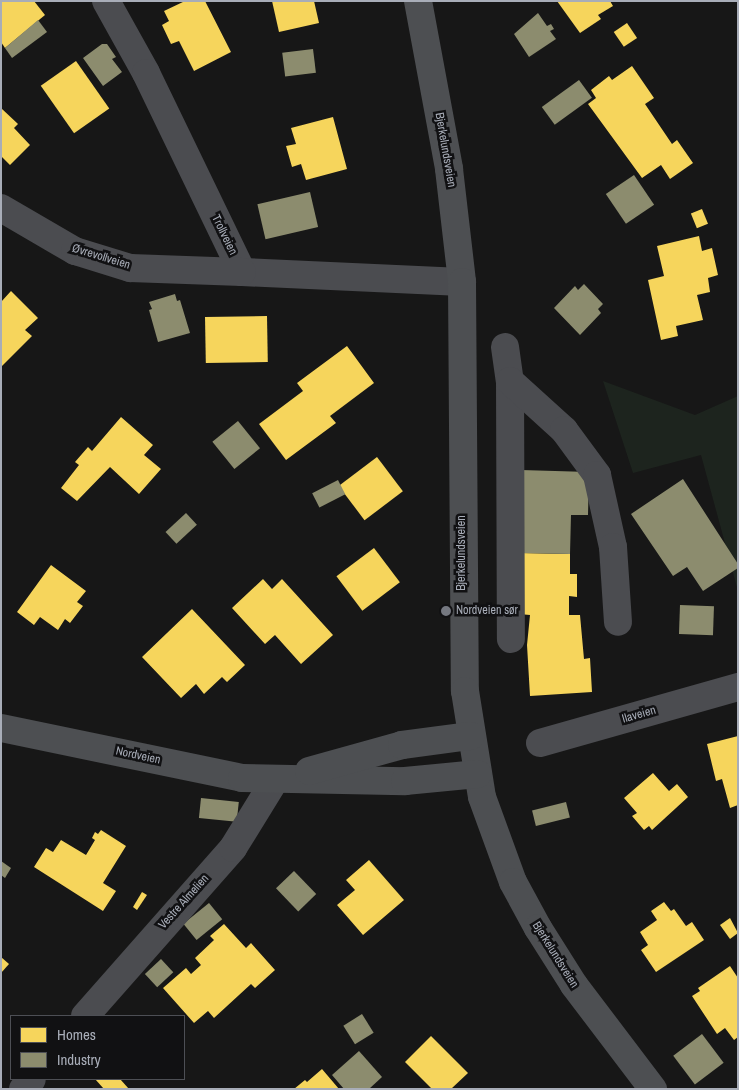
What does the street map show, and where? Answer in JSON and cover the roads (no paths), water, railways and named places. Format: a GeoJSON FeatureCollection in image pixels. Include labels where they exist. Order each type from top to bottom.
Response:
{"type":"FeatureCollection","features":[{"type":"Feature","properties":{"kind":"main road","name":"Bjerkelundsveien"},"geometry":{"type":"LineString","coordinates":[[418,1],[449,169],[462,282],[465,347],[462,590],[465,692],[470,736],[482,797],[513,882],[538,928],[574,985],[653,1089]]}},
{"type":"Feature","properties":{"kind":"main road","name":"Nordveien"},"geometry":{"type":"LineString","coordinates":[[1,728],[242,778],[404,781],[478,774]]}},
{"type":"Feature","properties":{"kind":"main road","name":"Nordveien"},"geometry":{"type":"LineString","coordinates":[[275,780],[402,746],[470,736]]}},
{"type":"Feature","properties":{"kind":"street","name":"Trollveien"},"geometry":{"type":"LineString","coordinates":[[106,1],[146,74],[242,272]]}},
{"type":"Feature","properties":{"kind":"street","name":"Øvrevollveien"},"geometry":{"type":"LineString","coordinates":[[1,208],[75,251],[130,268],[242,272]]}},
{"type":"Feature","properties":{"kind":"street"},"geometry":{"type":"LineString","coordinates":[[242,272],[462,282]]}},
{"type":"Feature","properties":{"kind":"street"},"geometry":{"type":"LineString","coordinates":[[505,347],[510,381],[511,639]]}},
{"type":"Feature","properties":{"kind":"street"},"geometry":{"type":"LineString","coordinates":[[510,381],[564,430],[597,475],[613,547],[618,622]]}},
{"type":"Feature","properties":{"kind":"street","name":"Ilaveien"},"geometry":{"type":"LineString","coordinates":[[540,743],[738,687]]}},
{"type":"Feature","properties":{"kind":"street","name":"Vestre Almelien"},"geometry":{"type":"LineString","coordinates":[[85,1015],[233,848],[275,780]]}},
{"type":"Feature","properties":{"kind":"place","name":"Nordveien sør"},"geometry":{"type":"Point","coordinates":[446,611]}}]}
